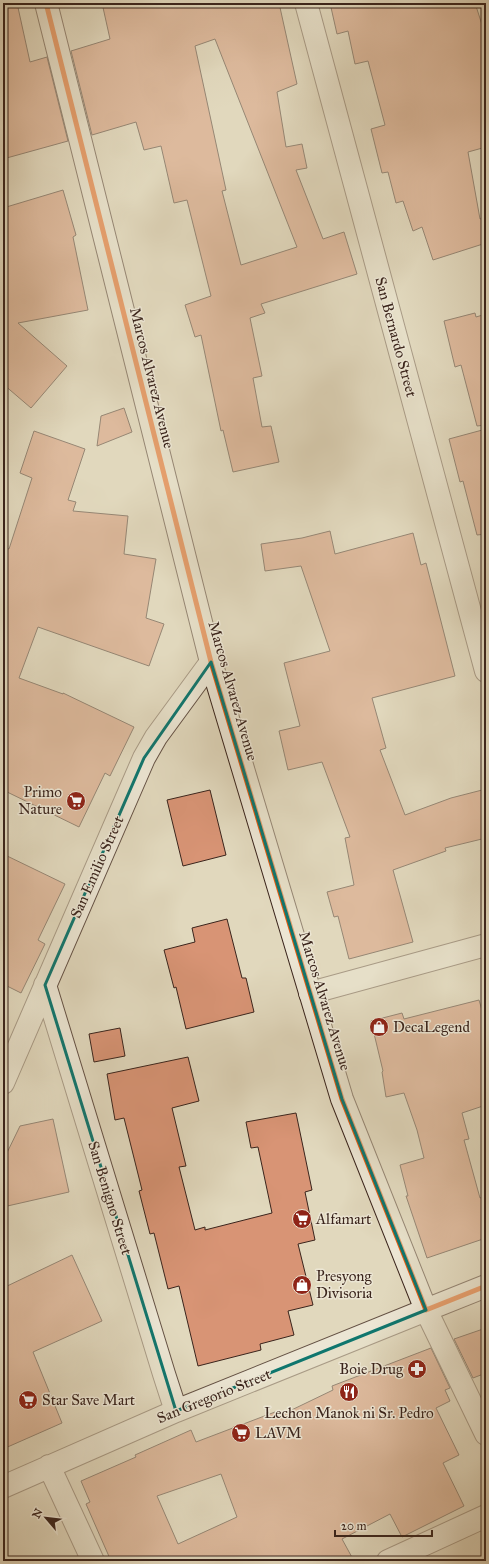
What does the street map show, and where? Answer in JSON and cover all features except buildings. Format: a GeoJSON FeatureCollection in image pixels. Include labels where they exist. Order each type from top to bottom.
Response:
{"type":"FeatureCollection","features":[{"type":"Feature","properties":{"kind":"street","name":"Marcos Alvarez Avenue"},"geometry":{"type":"LineString","coordinates":[[46,3],[211,662],[342,1099],[426,1310],[486,1434]]}},
{"type":"Feature","properties":{"kind":"street","name":"San Bernardo Street"},"geometry":{"type":"LineString","coordinates":[[306,3],[486,671]]}},
{"type":"Feature","properties":{"kind":"street","name":"San Emilio Street"},"geometry":{"type":"LineString","coordinates":[[3,1083],[144,758],[156,736],[211,662]]}},
{"type":"Feature","properties":{"kind":"street"},"geometry":{"type":"LineString","coordinates":[[310,993],[486,945]]}},
{"type":"Feature","properties":{"kind":"street","name":"San Benigno Street"},"geometry":{"type":"LineString","coordinates":[[45,985],[176,1411]]}},
{"type":"Feature","properties":{"kind":"street"},"geometry":{"type":"LineString","coordinates":[[426,1310],[486,1286]]}},
{"type":"Feature","properties":{"kind":"street","name":"San Gregorio Street"},"geometry":{"type":"LineString","coordinates":[[3,1487],[176,1411],[426,1310]]}},
{"type":"Feature","properties":{"kind":"street"},"geometry":{"type":"LineString","coordinates":[[49,1466],[93,1561]]}},
{"type":"Feature","properties":{"kind":"street"},"geometry":{"type":"LineString","coordinates":[[388,1561],[486,1516]]}},
{"type":"Feature","properties":{"kind":"highlighted area"},"geometry":{"type":"Polygon","coordinates":[[[211,662],[342,1099],[426,1310],[176,1411],[45,985],[144,758],[211,662]]]}},
{"type":"Feature","properties":{"kind":"cycle path"},"geometry":{"type":"LineString","coordinates":[[46,3],[211,662],[342,1099],[426,1310],[486,1286]]}},
{"type":"Feature","properties":{"kind":"place","name":"Primo Nature"},"geometry":{"type":"Point","coordinates":[76,801]}},
{"type":"Feature","properties":{"kind":"place","name":"DecaLegend"},"geometry":{"type":"Point","coordinates":[379,1027]}},
{"type":"Feature","properties":{"kind":"place","name":"Alfamart"},"geometry":{"type":"Point","coordinates":[302,1219]}},
{"type":"Feature","properties":{"kind":"place","name":"Presyong Divisoria"},"geometry":{"type":"Point","coordinates":[302,1285]}},
{"type":"Feature","properties":{"kind":"place","name":"Boie Drug"},"geometry":{"type":"Point","coordinates":[417,1369]}},
{"type":"Feature","properties":{"kind":"place","name":"Lechon Manok ni Sr. Pedro"},"geometry":{"type":"Point","coordinates":[349,1392]}},
{"type":"Feature","properties":{"kind":"place","name":"Star Save Mart"},"geometry":{"type":"Point","coordinates":[28,1400]}},
{"type":"Feature","properties":{"kind":"place","name":"LAVM"},"geometry":{"type":"Point","coordinates":[241,1433]}}]}
